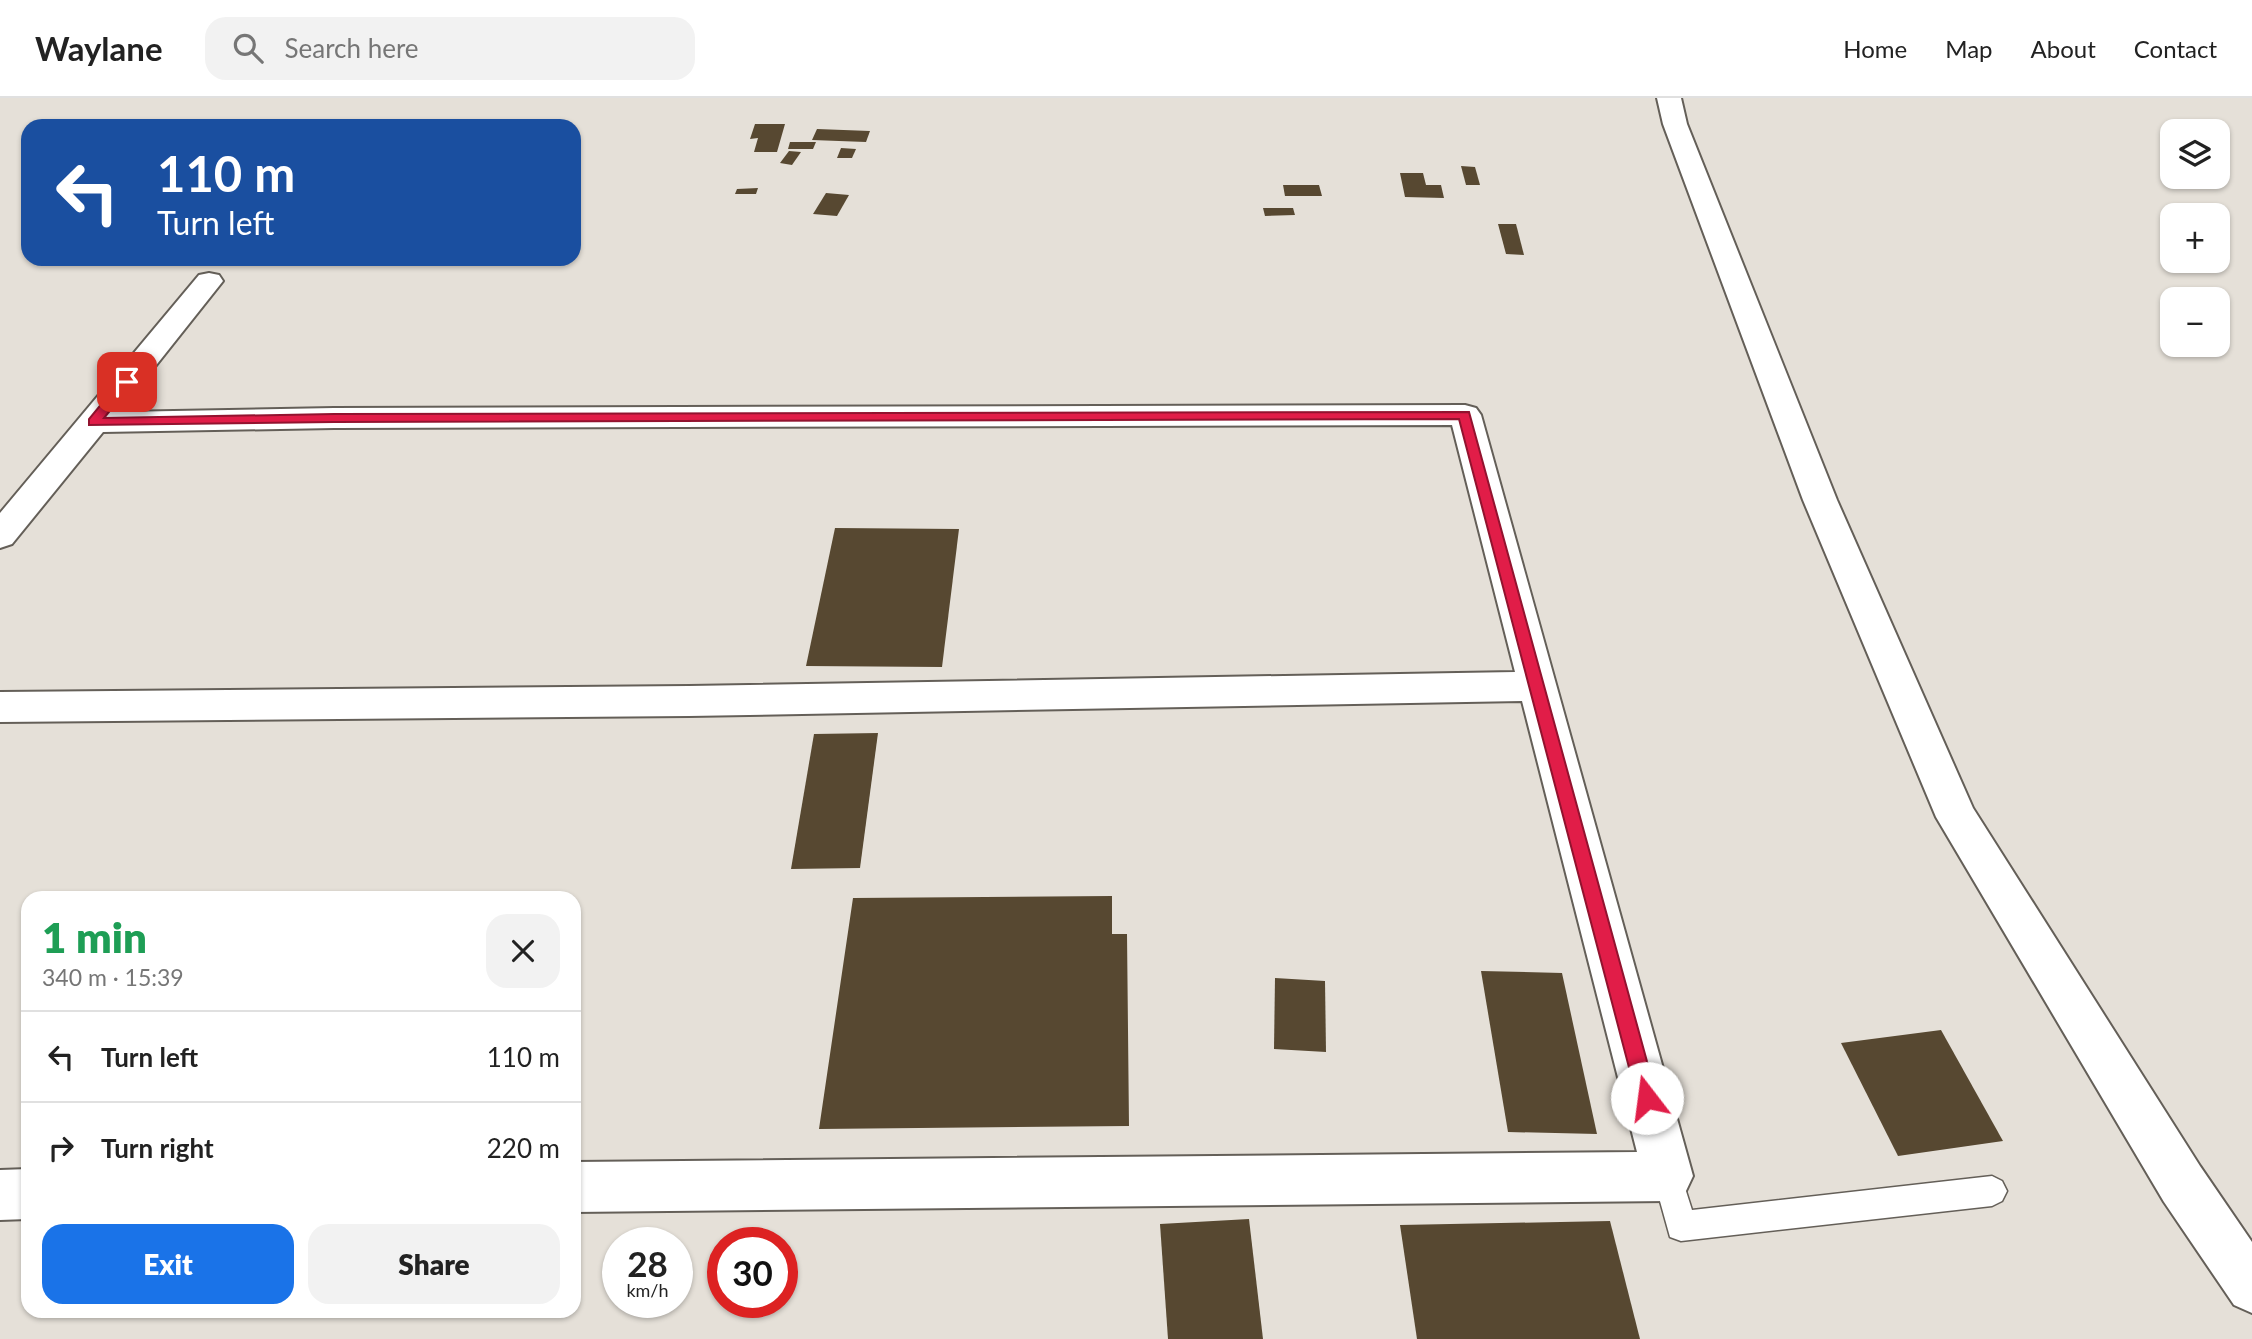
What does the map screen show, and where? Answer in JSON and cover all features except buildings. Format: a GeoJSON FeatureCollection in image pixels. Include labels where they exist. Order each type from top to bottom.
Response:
{"type":"FeatureCollection","features":[{"type":"Feature","properties":{"kind":"street"},"geometry":{"type":"LineString","coordinates":[[1669,98],[1675,124],[1820,500],[1956,817],[2182,1184],[2252,1287]]}},
{"type":"Feature","properties":{"kind":"street"},"geometry":{"type":"LineString","coordinates":[[0,536],[209,281]]}},
{"type":"Feature","properties":{"kind":"street"},"geometry":{"type":"LineString","coordinates":[[94,422],[334,418],[1465,415],[1668,1176],[581,1186]]}},
{"type":"Feature","properties":{"kind":"street"},"geometry":{"type":"LineString","coordinates":[[0,707],[717,700],[1537,686]]}},
{"type":"Feature","properties":{"kind":"street"},"geometry":{"type":"LineString","coordinates":[[0,1195],[21,1195]]}},
{"type":"Feature","properties":{"kind":"lane"},"geometry":{"type":"LineString","coordinates":[[1668,1176],[1681,1226],[1992,1191]]}},
{"type":"Feature","properties":{"kind":"route"},"geometry":{"type":"LineString","coordinates":[[127,382],[94,422],[334,418],[1465,415],[1647,1098]]}}]}
